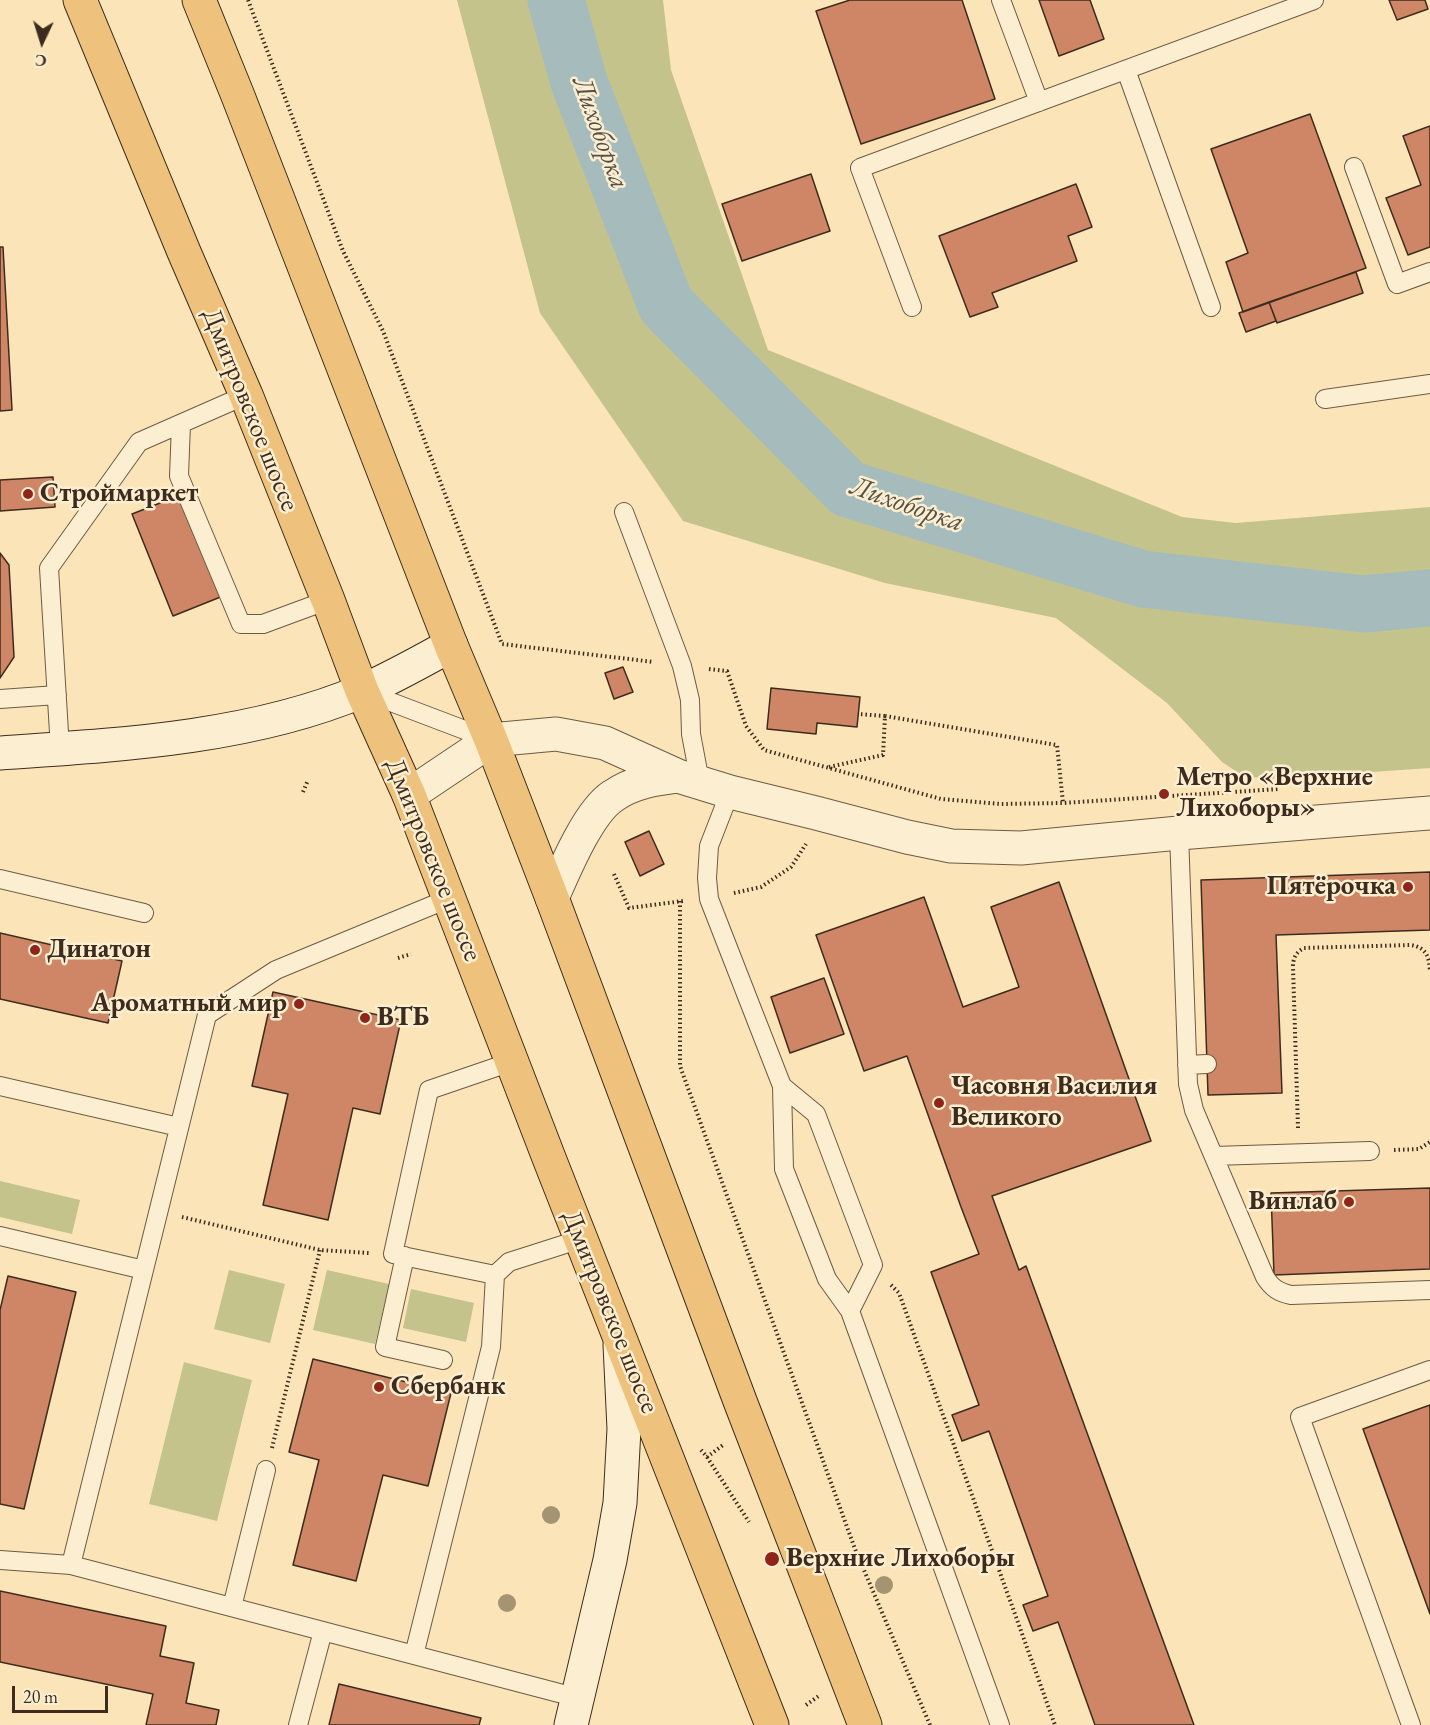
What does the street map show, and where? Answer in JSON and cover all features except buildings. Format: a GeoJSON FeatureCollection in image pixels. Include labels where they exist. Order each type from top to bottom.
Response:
{"type":"FeatureCollection","features":[{"type":"Feature","properties":{"kind":"main road","name":"Дмитровское шоссе"},"geometry":{"type":"LineString","coordinates":[[81,0],[184,252],[246,395],[362,691],[409,795],[580,1239],[772,1725]]}},
{"type":"Feature","properties":{"kind":"main road"},"geometry":{"type":"LineString","coordinates":[[199,0],[451,645],[491,740],[740,1401],[865,1725]]}},
{"type":"Feature","properties":{"kind":"street"},"geometry":{"type":"LineString","coordinates":[[0,753],[90,747],[226,731],[301,712],[362,691],[451,645]]}},
{"type":"Feature","properties":{"kind":"street"},"geometry":{"type":"LineString","coordinates":[[409,795],[491,740],[556,734],[605,743],[703,784],[907,837],[951,846],[1021,848],[1430,813]]}},
{"type":"Feature","properties":{"kind":"street"},"geometry":{"type":"LineString","coordinates":[[552,898],[590,822],[613,795],[646,780],[703,784]]}},
{"type":"Feature","properties":{"kind":"street"},"geometry":{"type":"LineString","coordinates":[[574,1712],[610,1560],[620,1503],[624,1429],[620,1338]]}},
{"type":"Feature","properties":{"kind":"lane"},"geometry":{"type":"LineString","coordinates":[[1002,0],[1039,102]]}},
{"type":"Feature","properties":{"kind":"lane"},"geometry":{"type":"LineString","coordinates":[[912,307],[860,168],[1314,0]]}},
{"type":"Feature","properties":{"kind":"lane"},"geometry":{"type":"LineString","coordinates":[[1126,70],[1211,308]]}},
{"type":"Feature","properties":{"kind":"lane"},"geometry":{"type":"LineString","coordinates":[[1354,167],[1397,284],[1430,272]]}},
{"type":"Feature","properties":{"kind":"lane"},"geometry":{"type":"LineString","coordinates":[[1325,399],[1430,384]]}},
{"type":"Feature","properties":{"kind":"lane"},"geometry":{"type":"LineString","coordinates":[[60,749],[49,568],[139,442],[246,395]]}},
{"type":"Feature","properties":{"kind":"lane"},"geometry":{"type":"LineString","coordinates":[[181,424],[179,476],[241,624],[262,624],[328,600]]}},
{"type":"Feature","properties":{"kind":"lane"},"geometry":{"type":"LineString","coordinates":[[624,512],[682,666],[690,700],[691,734],[703,784],[709,846],[707,878],[709,899],[782,1086],[784,1169],[827,1279],[850,1311],[1000,1725]]}},
{"type":"Feature","properties":{"kind":"lane"},"geometry":{"type":"LineString","coordinates":[[362,691],[491,740]]}},
{"type":"Feature","properties":{"kind":"lane"},"geometry":{"type":"LineString","coordinates":[[0,699],[57,695]]}},
{"type":"Feature","properties":{"kind":"lane"},"geometry":{"type":"LineString","coordinates":[[1179,833],[1187,1065],[1191,1101],[1265,1277],[1272,1287],[1281,1293],[1291,1295],[1430,1290]]}},
{"type":"Feature","properties":{"kind":"lane"},"geometry":{"type":"LineString","coordinates":[[0,879],[144,913]]}},
{"type":"Feature","properties":{"kind":"lane"},"geometry":{"type":"LineString","coordinates":[[71,1565],[207,1015],[276,970],[450,898]]}},
{"type":"Feature","properties":{"kind":"lane"},"geometry":{"type":"LineString","coordinates":[[443,1360],[384,1347],[429,1090],[511,1062]]}},
{"type":"Feature","properties":{"kind":"lane"},"geometry":{"type":"LineString","coordinates":[[1187,1065],[1207,1064]]}},
{"type":"Feature","properties":{"kind":"lane"},"geometry":{"type":"LineString","coordinates":[[0,1086],[179,1126]]}},
{"type":"Feature","properties":{"kind":"lane"},"geometry":{"type":"LineString","coordinates":[[782,1086],[816,1114],[873,1265],[850,1311]]}},
{"type":"Feature","properties":{"kind":"lane"},"geometry":{"type":"LineString","coordinates":[[1214,1156],[1370,1150]]}},
{"type":"Feature","properties":{"kind":"lane"},"geometry":{"type":"LineString","coordinates":[[0,1236],[144,1270]]}},
{"type":"Feature","properties":{"kind":"lane"},"geometry":{"type":"LineString","coordinates":[[414,1655],[491,1347],[495,1275],[509,1262],[580,1239]]}},
{"type":"Feature","properties":{"kind":"lane"},"geometry":{"type":"LineString","coordinates":[[399,1255],[495,1275]]}},
{"type":"Feature","properties":{"kind":"lane"},"geometry":{"type":"LineString","coordinates":[[1411,1725],[1300,1417],[1430,1370]]}},
{"type":"Feature","properties":{"kind":"lane"},"geometry":{"type":"LineString","coordinates":[[232,1607],[266,1470]]}},
{"type":"Feature","properties":{"kind":"lane"},"geometry":{"type":"LineString","coordinates":[[0,1560],[71,1565],[414,1655],[574,1712]]}},
{"type":"Feature","properties":{"kind":"lane"},"geometry":{"type":"LineString","coordinates":[[298,1725],[323,1631]]}},
{"type":"Feature","properties":{"kind":"path"},"geometry":{"type":"LineString","coordinates":[[248,0],[343,250],[382,331],[502,644],[727,671],[746,726],[764,750],[941,799],[1001,804],[1063,803],[1288,789]]}},
{"type":"Feature","properties":{"kind":"path"},"geometry":{"type":"LineString","coordinates":[[858,714],[885,716],[1058,744],[1063,803]]}},
{"type":"Feature","properties":{"kind":"path"},"geometry":{"type":"LineString","coordinates":[[828,767],[883,755],[885,716]]}},
{"type":"Feature","properties":{"kind":"path"},"geometry":{"type":"LineString","coordinates":[[303,792],[308,780]]}},
{"type":"Feature","properties":{"kind":"path"},"geometry":{"type":"LineString","coordinates":[[680,901],[680,1066],[855,1550],[930,1725]]}},
{"type":"Feature","properties":{"kind":"path"},"geometry":{"type":"LineString","coordinates":[[1299,1153],[1293,967],[1295,955],[1304,948],[1420,946],[1429,956],[1430,972]]}},
{"type":"Feature","properties":{"kind":"path"},"geometry":{"type":"LineString","coordinates":[[399,958],[411,954]]}},
{"type":"Feature","properties":{"kind":"path"},"geometry":{"type":"LineString","coordinates":[[1370,1150],[1419,1149],[1430,1142]]}},
{"type":"Feature","properties":{"kind":"path"},"geometry":{"type":"LineString","coordinates":[[158,1211],[320,1250],[399,1255]]}},
{"type":"Feature","properties":{"kind":"path"},"geometry":{"type":"LineString","coordinates":[[266,1470],[320,1250]]}},
{"type":"Feature","properties":{"kind":"path"},"geometry":{"type":"LineString","coordinates":[[873,1265],[899,1293],[1055,1725]]}},
{"type":"Feature","properties":{"kind":"path"},"geometry":{"type":"LineString","coordinates":[[699,1449],[707,1457],[726,1443]]}},
{"type":"Feature","properties":{"kind":"green space"},"geometry":{"type":"Polygon","coordinates":[[[457,0],[663,0],[671,70],[768,350],[1182,517],[1236,523],[1430,507],[1430,768],[1270,779],[1243,776],[1222,762],[1167,703],[1056,618],[885,583],[683,521],[540,313],[457,0]]]}},
{"type":"Feature","properties":{"kind":"green space"},"geometry":{"type":"Polygon","coordinates":[[[0,1181],[80,1200],[72,1234],[0,1217],[0,1181]]]}},
{"type":"Feature","properties":{"kind":"green space"},"geometry":{"type":"Polygon","coordinates":[[[229,1270],[285,1284],[270,1343],[214,1329],[229,1270]]]}},
{"type":"Feature","properties":{"kind":"green space"},"geometry":{"type":"Polygon","coordinates":[[[327,1270],[389,1284],[375,1344],[313,1330],[327,1270]]]}},
{"type":"Feature","properties":{"kind":"green space"},"geometry":{"type":"Polygon","coordinates":[[[411,1289],[474,1303],[466,1342],[403,1328],[411,1289]]]}},
{"type":"Feature","properties":{"kind":"green space"},"geometry":{"type":"Polygon","coordinates":[[[184,1362],[252,1380],[217,1521],[149,1504],[184,1362]]]}},
{"type":"Feature","properties":{"kind":"waterway","name":"Лихоборка"},"geometry":{"type":"LineString","coordinates":[[556,0],[579,82],[666,305],[848,489],[1143,579],[1364,604],[1430,598]]}},
{"type":"Feature","properties":{"kind":"place","name":"Строймаркет"},"geometry":{"type":"Point","coordinates":[28,494]}},
{"type":"Feature","properties":{"kind":"place","name":"Метро «Верхние Лихоборы»"},"geometry":{"type":"Point","coordinates":[1164,794]}},
{"type":"Feature","properties":{"kind":"place","name":"Пятёрочка"},"geometry":{"type":"Point","coordinates":[1408,887]}},
{"type":"Feature","properties":{"kind":"place","name":"Динатон"},"geometry":{"type":"Point","coordinates":[35,950]}},
{"type":"Feature","properties":{"kind":"place","name":"Ароматный мир"},"geometry":{"type":"Point","coordinates":[299,1004]}},
{"type":"Feature","properties":{"kind":"place","name":"ВТБ"},"geometry":{"type":"Point","coordinates":[365,1018]}},
{"type":"Feature","properties":{"kind":"place","name":"Часовня Василия Великого"},"geometry":{"type":"Point","coordinates":[939,1103]}},
{"type":"Feature","properties":{"kind":"place","name":"Винлаб"},"geometry":{"type":"Point","coordinates":[1349,1202]}},
{"type":"Feature","properties":{"kind":"place","name":"Сбербанк"},"geometry":{"type":"Point","coordinates":[379,1387]}},
{"type":"Feature","properties":{"kind":"place","name":"Верхние Лихоборы"},"geometry":{"type":"Point","coordinates":[772,1559]}}]}
